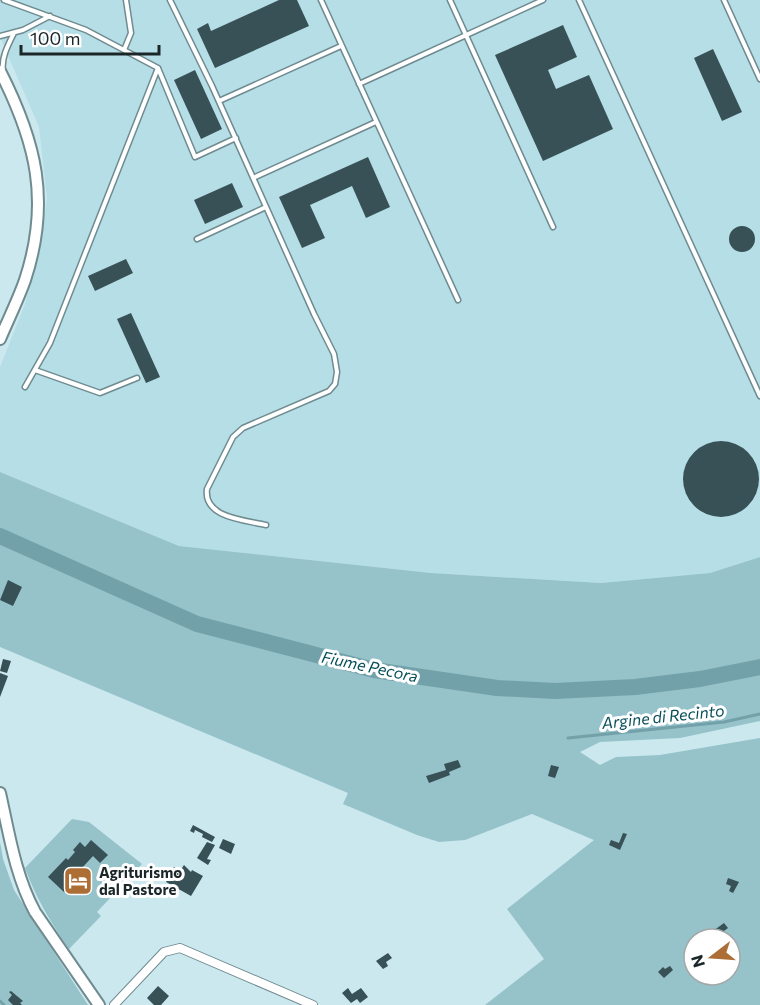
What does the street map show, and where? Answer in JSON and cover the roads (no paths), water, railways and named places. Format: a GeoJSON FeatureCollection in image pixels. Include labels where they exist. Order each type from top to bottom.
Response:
{"type":"FeatureCollection","features":[{"type":"Feature","properties":{"kind":"street"},"geometry":{"type":"LineString","coordinates":[[0,339],[25,281],[38,228],[39,198],[36,167],[27,132],[2,75]]}},
{"type":"Feature","properties":{"kind":"street"},"geometry":{"type":"LineString","coordinates":[[0,793],[16,869],[27,899],[99,1005]]}},
{"type":"Feature","properties":{"kind":"street"},"geometry":{"type":"LineString","coordinates":[[114,1005],[164,952],[180,948],[313,1005]]}},
{"type":"Feature","properties":{"kind":"lane"},"geometry":{"type":"LineString","coordinates":[[124,50],[131,33],[126,0]]}},
{"type":"Feature","properties":{"kind":"lane"},"geometry":{"type":"LineString","coordinates":[[170,0],[219,101],[334,354],[337,372],[335,384],[329,391],[243,428],[233,437],[207,489],[206,496],[209,504],[217,513],[266,525]]}},
{"type":"Feature","properties":{"kind":"lane"},"geometry":{"type":"LineString","coordinates":[[321,0],[458,300]]}},
{"type":"Feature","properties":{"kind":"lane"},"geometry":{"type":"LineString","coordinates":[[450,0],[553,227]]}},
{"type":"Feature","properties":{"kind":"lane"},"geometry":{"type":"LineString","coordinates":[[359,84],[543,0]]}},
{"type":"Feature","properties":{"kind":"lane"},"geometry":{"type":"LineString","coordinates":[[579,0],[760,396]]}},
{"type":"Feature","properties":{"kind":"lane"},"geometry":{"type":"LineString","coordinates":[[724,0],[760,79]]}},
{"type":"Feature","properties":{"kind":"lane"},"geometry":{"type":"LineString","coordinates":[[0,5],[5,1],[86,30],[158,68],[195,157],[236,138]]}},
{"type":"Feature","properties":{"kind":"lane"},"geometry":{"type":"LineString","coordinates":[[0,36],[50,16]]}},
{"type":"Feature","properties":{"kind":"lane"},"geometry":{"type":"LineString","coordinates":[[2,75],[7,46],[14,32]]}},
{"type":"Feature","properties":{"kind":"lane"},"geometry":{"type":"LineString","coordinates":[[219,101],[341,46]]}},
{"type":"Feature","properties":{"kind":"lane"},"geometry":{"type":"LineString","coordinates":[[25,387],[50,343],[158,68]]}},
{"type":"Feature","properties":{"kind":"lane"},"geometry":{"type":"LineString","coordinates":[[253,178],[376,122]]}},
{"type":"Feature","properties":{"kind":"lane"},"geometry":{"type":"LineString","coordinates":[[197,239],[266,207]]}},
{"type":"Feature","properties":{"kind":"lane"},"geometry":{"type":"LineString","coordinates":[[35,370],[100,393],[137,378]]}},
{"type":"Feature","properties":{"kind":"waterway","name":"Fiume Pecora"},"geometry":{"type":"LineString","coordinates":[[0,536],[197,624],[374,670],[497,688],[555,691],[635,687],[700,679],[760,667]]}},
{"type":"Feature","properties":{"kind":"waterway","name":"Argine di Recinto"},"geometry":{"type":"LineString","coordinates":[[568,738],[724,722],[760,714]]}},
{"type":"Feature","properties":{"kind":"waterway"},"geometry":{"type":"LineString","coordinates":[[0,1001],[4,1005]]}},
{"type":"Feature","properties":{"kind":"place","name":"Agriturismo dal Pastore"},"geometry":{"type":"Point","coordinates":[78,881]}}]}
